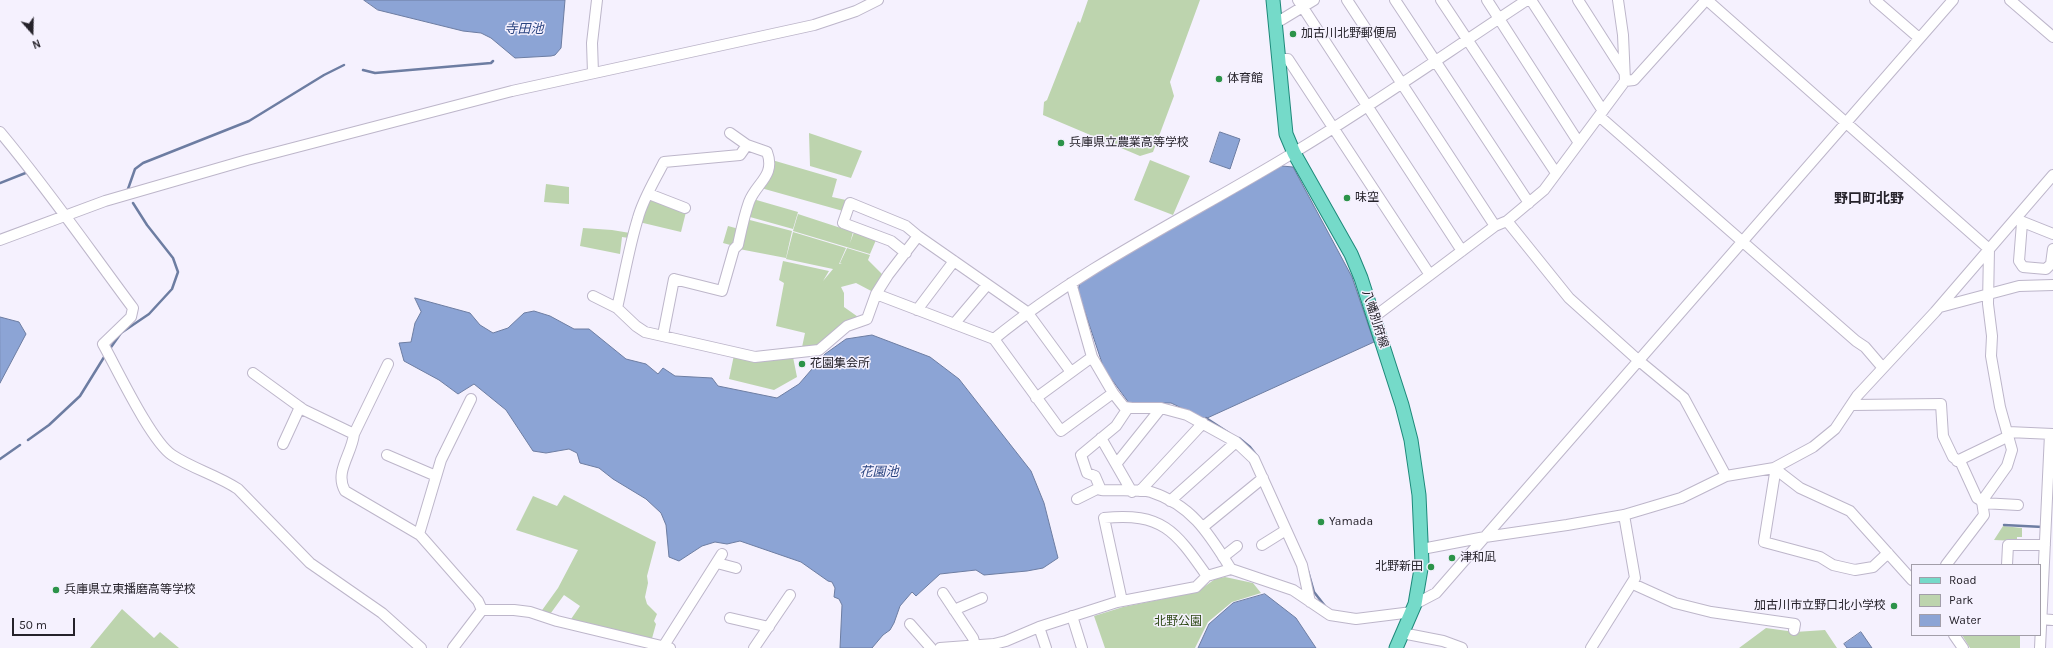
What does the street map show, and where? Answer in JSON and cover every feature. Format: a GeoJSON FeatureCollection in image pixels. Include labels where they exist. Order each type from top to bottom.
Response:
{"type":"FeatureCollection","features":[{"type":"Feature","properties":{"kind":"main road","name":"八幡別府線"},"geometry":{"type":"LineString","coordinates":[[1273,0],[1286,134],[1294,153],[1351,254],[1374,317],[1402,405],[1411,440],[1419,496],[1422,549],[1421,579],[1413,608],[1396,648]]}},
{"type":"Feature","properties":{"kind":"street"},"geometry":{"type":"LineString","coordinates":[[593,74],[592,43],[597,0]]}},
{"type":"Feature","properties":{"kind":"street"},"geometry":{"type":"LineString","coordinates":[[0,240],[63,215],[106,201],[247,160],[512,91],[814,25],[856,11],[878,0]]}},
{"type":"Feature","properties":{"kind":"street"},"geometry":{"type":"LineString","coordinates":[[1275,22],[1281,20],[1300,4],[1314,0]]}},
{"type":"Feature","properties":{"kind":"street"},"geometry":{"type":"LineString","coordinates":[[1347,0],[1495,226]]}},
{"type":"Feature","properties":{"kind":"street"},"geometry":{"type":"LineString","coordinates":[[1395,0],[1529,203]]}},
{"type":"Feature","properties":{"kind":"street"},"geometry":{"type":"LineString","coordinates":[[1441,0],[1556,173]]}},
{"type":"Feature","properties":{"kind":"street"},"geometry":{"type":"LineString","coordinates":[[1487,0],[1579,143]]}},
{"type":"Feature","properties":{"kind":"street"},"geometry":{"type":"LineString","coordinates":[[994,339],[1027,312],[1070,283],[1294,153],[1527,0]]}},
{"type":"Feature","properties":{"kind":"street"},"geometry":{"type":"LineString","coordinates":[[1531,0],[1601,114],[1742,241],[1856,341],[1865,347],[1883,368]]}},
{"type":"Feature","properties":{"kind":"street"},"geometry":{"type":"LineString","coordinates":[[1578,0],[1625,76],[1634,80],[1706,0],[1989,249],[1988,295],[1992,336],[1991,356],[2000,407],[2012,450],[2011,458],[1982,502],[1984,515],[1947,564]]}},
{"type":"Feature","properties":{"kind":"street"},"geometry":{"type":"LineString","coordinates":[[1374,317],[1495,226],[1507,221],[1544,190],[1601,114],[1625,76],[1623,35],[1618,0]]}},
{"type":"Feature","properties":{"kind":"street"},"geometry":{"type":"LineString","coordinates":[[1875,0],[1919,38]]}},
{"type":"Feature","properties":{"kind":"street"},"geometry":{"type":"LineString","coordinates":[[940,648],[1007,644],[1039,627],[1122,601],[1196,587],[1208,576],[1231,569],[1293,590],[1330,615],[1356,618],[1413,608],[1436,593],[1953,0]]}},
{"type":"Feature","properties":{"kind":"street"},"geometry":{"type":"LineString","coordinates":[[2010,0],[2053,37]]}},
{"type":"Feature","properties":{"kind":"street"},"geometry":{"type":"LineString","coordinates":[[1300,4],[1462,251]]}},
{"type":"Feature","properties":{"kind":"street"},"geometry":{"type":"LineString","coordinates":[[1278,60],[1288,59],[1430,275]]}},
{"type":"Feature","properties":{"kind":"street"},"geometry":{"type":"LineString","coordinates":[[0,132],[36,174],[63,215],[133,308],[131,317],[103,344],[156,439],[173,456],[224,480],[238,489],[310,562],[382,612],[421,648]]}},
{"type":"Feature","properties":{"kind":"street"},"geometry":{"type":"LineString","coordinates":[[663,335],[674,279],[722,291],[734,249],[738,245],[750,200],[768,173],[770,160],[767,152],[747,145],[730,133]]}},
{"type":"Feature","properties":{"kind":"street"},"geometry":{"type":"LineString","coordinates":[[617,308],[638,218],[645,198],[649,194],[664,162],[740,156],[747,145]]}},
{"type":"Feature","properties":{"kind":"street"},"geometry":{"type":"LineString","coordinates":[[1422,549],[1485,537],[1624,515],[1680,498],[1726,476],[1774,468],[1813,447],[1835,429],[1852,404],[1883,368],[1940,307],[1989,249],[2019,221],[2053,176]]}},
{"type":"Feature","properties":{"kind":"street"},"geometry":{"type":"LineString","coordinates":[[649,194],[685,208]]}},
{"type":"Feature","properties":{"kind":"street"},"geometry":{"type":"LineString","coordinates":[[906,253],[891,241],[843,223],[850,203],[906,226],[1027,312],[1071,372]]}},
{"type":"Feature","properties":{"kind":"street"},"geometry":{"type":"LineString","coordinates":[[1507,221],[1569,298],[1638,360],[1684,398],[1726,476]]}},
{"type":"Feature","properties":{"kind":"street"},"geometry":{"type":"LineString","coordinates":[[2019,221],[2053,234]]}},
{"type":"Feature","properties":{"kind":"street"},"geometry":{"type":"LineString","coordinates":[[2019,221],[2019,261],[2023,267],[2046,269],[2051,264],[2053,249]]}},
{"type":"Feature","properties":{"kind":"street"},"geometry":{"type":"LineString","coordinates":[[593,296],[617,308],[632,323],[645,332],[755,357],[814,352],[819,350],[847,326],[867,319],[876,294],[888,275],[918,236]]}},
{"type":"Feature","properties":{"kind":"street"},"geometry":{"type":"LineString","coordinates":[[917,310],[954,261]]}},
{"type":"Feature","properties":{"kind":"street"},"geometry":{"type":"LineString","coordinates":[[1070,283],[1092,357],[1113,393],[1124,407],[1162,408],[1187,415],[1236,442],[1254,459],[1264,478],[1302,565],[1310,602]]}},
{"type":"Feature","properties":{"kind":"street"},"geometry":{"type":"LineString","coordinates":[[954,324],[987,285]]}},
{"type":"Feature","properties":{"kind":"street"},"geometry":{"type":"LineString","coordinates":[[1940,307],[2019,286],[2053,286]]}},
{"type":"Feature","properties":{"kind":"street"},"geometry":{"type":"LineString","coordinates":[[876,294],[994,339],[1061,431],[1113,393]]}},
{"type":"Feature","properties":{"kind":"street"},"geometry":{"type":"LineString","coordinates":[[1036,398],[1092,357]]}},
{"type":"Feature","properties":{"kind":"street"},"geometry":{"type":"LineString","coordinates":[[388,364],[354,434],[353,442],[340,476],[341,484],[345,491],[419,534],[478,601],[482,610]]}},
{"type":"Feature","properties":{"kind":"street"},"geometry":{"type":"LineString","coordinates":[[253,373],[300,407],[354,434]]}},
{"type":"Feature","properties":{"kind":"street"},"geometry":{"type":"LineString","coordinates":[[419,534],[441,460],[471,399]]}},
{"type":"Feature","properties":{"kind":"street"},"geometry":{"type":"LineString","coordinates":[[1852,404],[1941,404],[1943,436],[1953,457],[1962,463],[1977,498],[1982,502],[2018,505]]}},
{"type":"Feature","properties":{"kind":"street"},"geometry":{"type":"LineString","coordinates":[[283,444],[300,407]]}},
{"type":"Feature","properties":{"kind":"street"},"geometry":{"type":"LineString","coordinates":[[1101,490],[1095,476],[1087,473],[1081,455],[1116,426],[1128,408]]}},
{"type":"Feature","properties":{"kind":"street"},"geometry":{"type":"LineString","coordinates":[[1116,463],[1162,408]]}},
{"type":"Feature","properties":{"kind":"street"},"geometry":{"type":"LineString","coordinates":[[1136,491],[1203,423]]}},
{"type":"Feature","properties":{"kind":"street"},"geometry":{"type":"LineString","coordinates":[[1957,461],[2008,434],[2052,434],[2041,619],[2053,620]]}},
{"type":"Feature","properties":{"kind":"street"},"geometry":{"type":"LineString","coordinates":[[1102,438],[1116,463],[1136,491]]}},
{"type":"Feature","properties":{"kind":"street"},"geometry":{"type":"LineString","coordinates":[[1170,501],[1236,442]]}},
{"type":"Feature","properties":{"kind":"street"},"geometry":{"type":"LineString","coordinates":[[387,455],[436,476]]}},
{"type":"Feature","properties":{"kind":"street"},"geometry":{"type":"LineString","coordinates":[[1774,468],[1775,473],[1764,542],[1820,557],[1833,565],[1855,570],[1873,567],[1888,553]]}},
{"type":"Feature","properties":{"kind":"street"},"geometry":{"type":"LineString","coordinates":[[1774,468],[1800,488],[1850,511],[1911,579]]}},
{"type":"Feature","properties":{"kind":"street"},"geometry":{"type":"LineString","coordinates":[[1203,527],[1264,478]]}},
{"type":"Feature","properties":{"kind":"street"},"geometry":{"type":"LineString","coordinates":[[1078,499],[1097,489],[1150,492],[1170,501],[1188,510],[1203,527],[1231,569]]}},
{"type":"Feature","properties":{"kind":"street"},"geometry":{"type":"LineString","coordinates":[[1591,648],[1632,584],[1634,573],[1624,515]]}},
{"type":"Feature","properties":{"kind":"street"},"geometry":{"type":"LineString","coordinates":[[1122,601],[1104,518],[1136,516],[1149,519],[1167,528],[1183,542],[1208,576]]}},
{"type":"Feature","properties":{"kind":"street"},"geometry":{"type":"LineString","coordinates":[[1262,545],[1286,530]]}},
{"type":"Feature","properties":{"kind":"street"},"geometry":{"type":"LineString","coordinates":[[2008,564],[2008,545],[2045,545]]}},
{"type":"Feature","properties":{"kind":"street"},"geometry":{"type":"LineString","coordinates":[[1223,557],[1238,546]]}},
{"type":"Feature","properties":{"kind":"street"},"geometry":{"type":"LineString","coordinates":[[482,610],[514,610],[530,612],[557,621],[666,647],[720,558],[736,568]]}},
{"type":"Feature","properties":{"kind":"street"},"geometry":{"type":"LineString","coordinates":[[1632,584],[1675,603],[1711,612],[1795,624],[1794,630]]}},
{"type":"Feature","properties":{"kind":"street"},"geometry":{"type":"LineString","coordinates":[[943,593],[973,638],[975,645]]}},
{"type":"Feature","properties":{"kind":"street"},"geometry":{"type":"LineString","coordinates":[[754,648],[790,595]]}},
{"type":"Feature","properties":{"kind":"street"},"geometry":{"type":"LineString","coordinates":[[954,610],[982,598]]}},
{"type":"Feature","properties":{"kind":"street"},"geometry":{"type":"LineString","coordinates":[[453,648],[482,610]]}},
{"type":"Feature","properties":{"kind":"street"},"geometry":{"type":"LineString","coordinates":[[1072,616],[1082,648]]}},
{"type":"Feature","properties":{"kind":"street"},"geometry":{"type":"LineString","coordinates":[[730,618],[769,627]]}},
{"type":"Feature","properties":{"kind":"street"},"geometry":{"type":"LineString","coordinates":[[910,624],[931,648]]}},
{"type":"Feature","properties":{"kind":"street"},"geometry":{"type":"LineString","coordinates":[[1039,627],[1046,648]]}},
{"type":"Feature","properties":{"kind":"street"},"geometry":{"type":"LineString","coordinates":[[1402,633],[1462,648]]}},
{"type":"Feature","properties":{"kind":"street"},"geometry":{"type":"LineString","coordinates":[[1955,636],[1963,648]]}},
{"type":"Feature","properties":{"kind":"street"},"geometry":{"type":"LineString","coordinates":[[2040,636],[2040,648]]}},
{"type":"Feature","properties":{"kind":"green space"},"geometry":{"type":"Polygon","coordinates":[[[1088,0],[1200,0],[1170,82],[1174,96],[1153,152],[1140,156],[1043,115],[1044,102],[1047,100],[1078,21],[1080,23],[1088,0]]]}},
{"type":"Feature","properties":{"kind":"green space"},"geometry":{"type":"Polygon","coordinates":[[[809,133],[862,151],[851,178],[810,166],[809,133]]]}},
{"type":"Feature","properties":{"kind":"green space"},"geometry":{"type":"Polygon","coordinates":[[[772,160],[837,179],[832,197],[846,200],[843,211],[761,188],[772,160]]]}},
{"type":"Feature","properties":{"kind":"green space"},"geometry":{"type":"Polygon","coordinates":[[[1150,160],[1190,176],[1173,215],[1134,200],[1150,160]]]}},
{"type":"Feature","properties":{"kind":"green space"},"geometry":{"type":"Polygon","coordinates":[[[546,184],[569,187],[569,204],[544,202],[546,184]]]}},
{"type":"Feature","properties":{"kind":"green space"},"geometry":{"type":"Polygon","coordinates":[[[648,198],[686,212],[681,232],[639,222],[648,198]]]}},
{"type":"Feature","properties":{"kind":"green space"},"geometry":{"type":"Polygon","coordinates":[[[753,199],[798,212],[793,229],[750,217],[748,214],[753,199]]]}},
{"type":"Feature","properties":{"kind":"green space"},"geometry":{"type":"Polygon","coordinates":[[[798,214],[853,232],[850,243],[854,232],[876,240],[870,254],[793,231],[798,214]]]}},
{"type":"Feature","properties":{"kind":"green space"},"geometry":{"type":"Polygon","coordinates":[[[746,219],[792,231],[786,258],[739,249],[746,219]]]}},
{"type":"Feature","properties":{"kind":"green space"},"geometry":{"type":"Polygon","coordinates":[[[728,226],[739,229],[734,246],[723,243],[728,226]]]}},
{"type":"Feature","properties":{"kind":"green space"},"geometry":{"type":"Polygon","coordinates":[[[583,228],[630,233],[629,238],[622,237],[620,254],[580,246],[583,228]]]}},
{"type":"Feature","properties":{"kind":"green space"},"geometry":{"type":"Polygon","coordinates":[[[793,232],[846,248],[839,264],[842,263],[840,263],[847,248],[870,255],[868,260],[883,275],[875,293],[856,283],[841,287],[844,293],[844,307],[861,319],[826,342],[801,352],[805,333],[776,326],[784,283],[779,280],[783,261],[829,271],[823,281],[833,269],[786,259],[793,232]]]}},
{"type":"Feature","properties":{"kind":"green space"},"geometry":{"type":"Polygon","coordinates":[[[734,355],[793,357],[797,377],[774,390],[729,379],[734,355]]]}},
{"type":"Feature","properties":{"kind":"green space"},"geometry":{"type":"Polygon","coordinates":[[[564,495],[656,542],[647,576],[648,583],[645,597],[647,604],[657,614],[654,621],[656,624],[651,642],[569,622],[580,606],[564,595],[548,617],[540,613],[558,588],[578,550],[516,530],[533,496],[557,506],[564,495]]]}},
{"type":"Feature","properties":{"kind":"green space"},"geometry":{"type":"Polygon","coordinates":[[[2003,526],[2022,528],[2022,537],[2017,537],[2017,541],[1994,540],[2003,526]]]}},
{"type":"Feature","properties":{"kind":"green space","name":"北野公園"},"geometry":{"type":"Polygon","coordinates":[[[1225,577],[1253,583],[1261,593],[1232,602],[1208,622],[1195,648],[1105,648],[1094,616],[1123,607],[1197,592],[1215,579],[1225,577]]]}},
{"type":"Feature","properties":{"kind":"green space"},"geometry":{"type":"Polygon","coordinates":[[[122,609],[154,638],[160,632],[179,648],[90,648],[122,609]]]}},
{"type":"Feature","properties":{"kind":"green space"},"geometry":{"type":"Polygon","coordinates":[[[1766,628],[1795,632],[1825,630],[1837,648],[1739,648],[1766,628]]]}},
{"type":"Feature","properties":{"kind":"green space"},"geometry":{"type":"Polygon","coordinates":[[[1963,636],[2020,636],[2020,648],[1970,648],[1963,636]]]}},
{"type":"Feature","properties":{"kind":"water","name":"寺田池"},"geometry":{"type":"Polygon","coordinates":[[[364,0],[565,0],[561,48],[555,55],[551,56],[515,58],[491,38],[481,33],[463,31],[378,10],[364,0]]]}},
{"type":"Feature","properties":{"kind":"water"},"geometry":{"type":"Polygon","coordinates":[[[1220,132],[1240,139],[1230,169],[1210,162],[1220,132]]]}},
{"type":"Feature","properties":{"kind":"water"},"geometry":{"type":"Polygon","coordinates":[[[1282,166],[1293,167],[1352,277],[1374,342],[1205,419],[1171,403],[1129,403],[1104,369],[1078,291],[1080,282],[1282,166]]]}},
{"type":"Feature","properties":{"kind":"water","name":"花園池"},"geometry":{"type":"Polygon","coordinates":[[[415,298],[470,313],[480,325],[493,333],[508,328],[524,313],[534,311],[550,316],[574,329],[589,329],[626,359],[646,364],[658,374],[663,368],[675,376],[712,378],[718,386],[777,398],[799,384],[825,354],[846,339],[872,335],[930,357],[959,379],[1031,471],[1044,503],[1058,558],[1043,568],[1027,571],[984,575],[976,570],[940,574],[916,596],[912,592],[900,606],[890,630],[883,635],[872,648],[840,648],[842,605],[839,599],[834,597],[835,588],[832,582],[828,581],[801,562],[740,541],[727,544],[715,542],[702,546],[679,561],[669,557],[666,525],[661,513],[646,499],[613,479],[599,468],[580,463],[577,453],[569,449],[546,453],[533,451],[506,410],[474,384],[458,394],[439,380],[404,361],[399,343],[411,342],[415,323],[421,312],[415,298]]]}},
{"type":"Feature","properties":{"kind":"water"},"geometry":{"type":"Polygon","coordinates":[[[0,317],[19,322],[26,334],[0,383],[0,317]]]}},
{"type":"Feature","properties":{"kind":"water"},"geometry":{"type":"Polygon","coordinates":[[[1265,594],[1296,618],[1316,648],[1198,648],[1209,624],[1233,603],[1265,594]]]}},
{"type":"Feature","properties":{"kind":"water"},"geometry":{"type":"Polygon","coordinates":[[[1861,632],[1872,648],[1847,648],[1844,644],[1861,632]]]}},
{"type":"Feature","properties":{"kind":"waterway"},"geometry":{"type":"LineString","coordinates":[[363,70],[375,73],[491,63],[493,61]]}},
{"type":"Feature","properties":{"kind":"waterway"},"geometry":{"type":"LineString","coordinates":[[128,189],[135,169],[143,163],[249,121],[324,75],[344,65]]}},
{"type":"Feature","properties":{"kind":"waterway"},"geometry":{"type":"LineString","coordinates":[[0,183],[28,172]]}},
{"type":"Feature","properties":{"kind":"waterway"},"geometry":{"type":"LineString","coordinates":[[109,350],[121,333],[149,314],[172,289],[178,272],[173,258],[147,225],[133,203]]}},
{"type":"Feature","properties":{"kind":"waterway"},"geometry":{"type":"LineString","coordinates":[[28,440],[49,425],[80,396],[106,354]]}},
{"type":"Feature","properties":{"kind":"waterway"},"geometry":{"type":"LineString","coordinates":[[1206,418],[1229,433]]}},
{"type":"Feature","properties":{"kind":"waterway"},"geometry":{"type":"LineString","coordinates":[[1239,438],[1250,447],[1258,457]]}},
{"type":"Feature","properties":{"kind":"waterway"},"geometry":{"type":"LineString","coordinates":[[0,459],[20,445]]}},
{"type":"Feature","properties":{"kind":"waterway"},"geometry":{"type":"LineString","coordinates":[[2004,525],[2043,527]]}},
{"type":"Feature","properties":{"kind":"waterway"},"geometry":{"type":"LineString","coordinates":[[1308,571],[1314,592],[1325,606]]}},
{"type":"Feature","properties":{"kind":"place","name":"加古川北野郵便局"},"geometry":{"type":"Point","coordinates":[1293,34]}},
{"type":"Feature","properties":{"kind":"place","name":"体育館"},"geometry":{"type":"Point","coordinates":[1219,79]}},
{"type":"Feature","properties":{"kind":"place","name":"兵庫県立農業高等学校"},"geometry":{"type":"Point","coordinates":[1061,143]}},
{"type":"Feature","properties":{"kind":"place","name":"味空"},"geometry":{"type":"Point","coordinates":[1347,198]}},
{"type":"Feature","properties":{"kind":"place","name":"花園集会所"},"geometry":{"type":"Point","coordinates":[802,364]}},
{"type":"Feature","properties":{"kind":"place","name":"Yamada"},"geometry":{"type":"Point","coordinates":[1321,522]}},
{"type":"Feature","properties":{"kind":"place","name":"津和凪"},"geometry":{"type":"Point","coordinates":[1452,558]}},
{"type":"Feature","properties":{"kind":"place","name":"北野新田"},"geometry":{"type":"Point","coordinates":[1431,567]}},
{"type":"Feature","properties":{"kind":"place","name":"兵庫県立東播磨高等学校"},"geometry":{"type":"Point","coordinates":[56,590]}},
{"type":"Feature","properties":{"kind":"place","name":"加古川市立野口北小学校"},"geometry":{"type":"Point","coordinates":[1894,606]}},
{"type":"Feature","properties":{"kind":"district","name":"野口町北野"},"geometry":{"type":"Point","coordinates":[1869,199]}}]}
